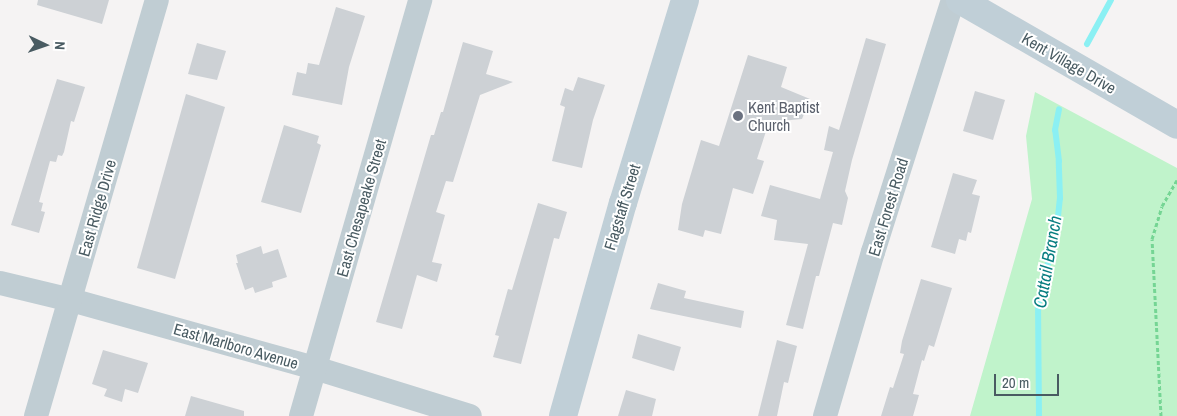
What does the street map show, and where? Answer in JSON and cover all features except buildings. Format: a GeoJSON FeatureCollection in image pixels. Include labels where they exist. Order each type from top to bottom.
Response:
{"type":"FeatureCollection","features":[{"type":"Feature","properties":{"kind":"street","name":"East Ridge Drive"},"geometry":{"type":"LineString","coordinates":[[36,416],[157,0]]}},
{"type":"Feature","properties":{"kind":"street","name":"East Chesapeake Street"},"geometry":{"type":"LineString","coordinates":[[301,416],[420,0]]}},
{"type":"Feature","properties":{"kind":"street","name":"Flagstaff Street"},"geometry":{"type":"LineString","coordinates":[[563,416],[622,204],[685,0]]}},
{"type":"Feature","properties":{"kind":"street","name":"East Forest Road"},"geometry":{"type":"LineString","coordinates":[[826,416],[873,252],[953,0]]}},
{"type":"Feature","properties":{"kind":"street","name":"Kent Village Drive"},"geometry":{"type":"LineString","coordinates":[[960,0],[1177,125]]}},
{"type":"Feature","properties":{"kind":"street","name":"East Marlboro Avenue"},"geometry":{"type":"LineString","coordinates":[[0,283],[71,300],[315,368],[470,416]]}},
{"type":"Feature","properties":{"kind":"path"},"geometry":{"type":"LineString","coordinates":[[1161,416],[1152,240],[1162,206],[1177,180]]}},
{"type":"Feature","properties":{"kind":"green space"},"geometry":{"type":"Polygon","coordinates":[[[1035,92],[1177,168],[1177,416],[970,416],[1032,199],[1026,136],[1035,92]]]}},
{"type":"Feature","properties":{"kind":"waterway","name":"Cattail Branch"},"geometry":{"type":"LineString","coordinates":[[1087,44],[1111,0]]}},
{"type":"Feature","properties":{"kind":"waterway","name":"Cattail Branch"},"geometry":{"type":"LineString","coordinates":[[1039,416],[1038,306],[1057,226],[1060,198],[1059,161],[1055,130],[1059,109]]}},
{"type":"Feature","properties":{"kind":"place","name":"Kent Baptist Church"},"geometry":{"type":"Point","coordinates":[738,116]}}]}
